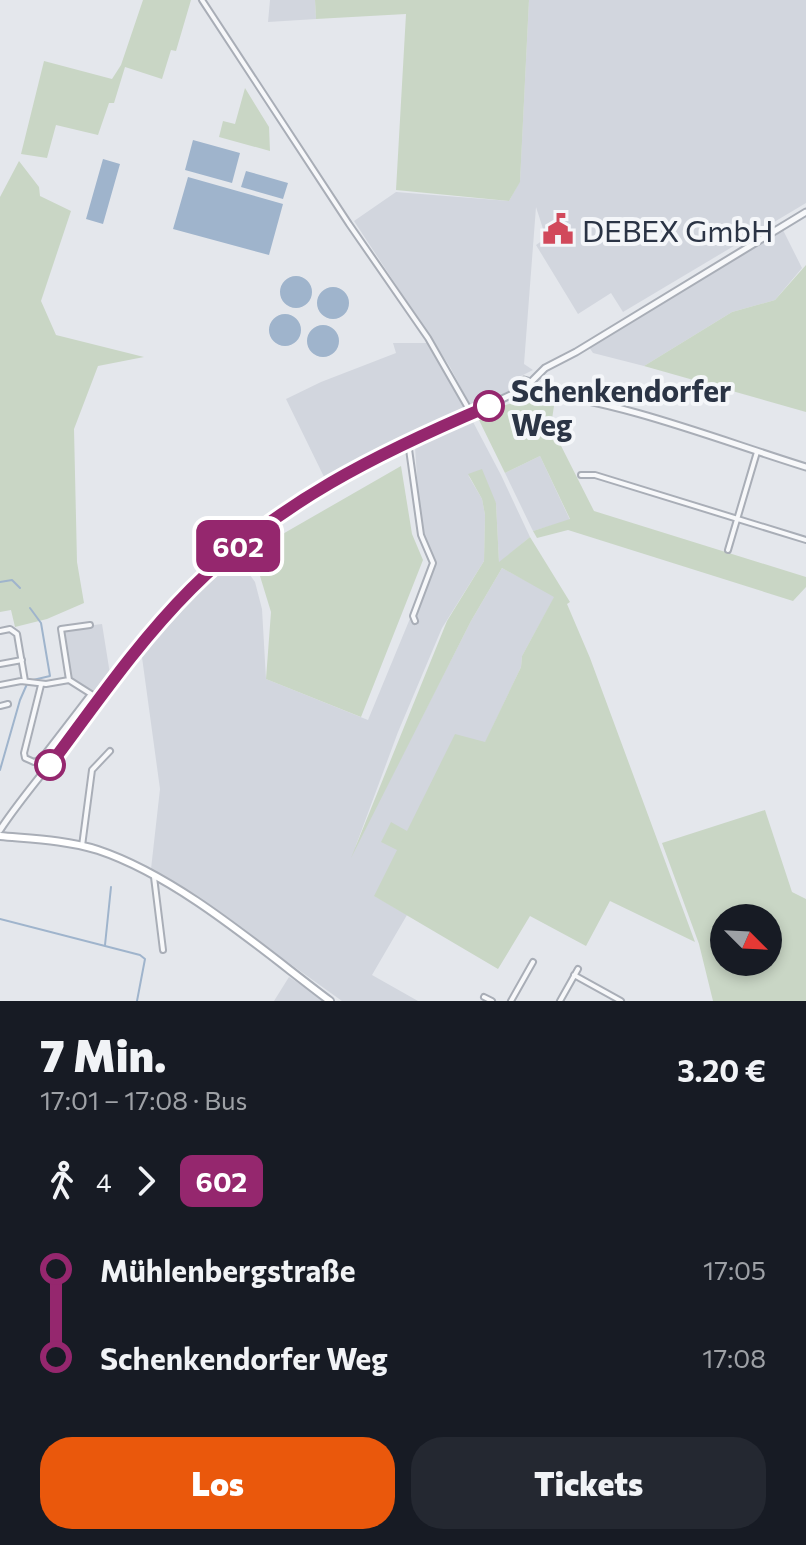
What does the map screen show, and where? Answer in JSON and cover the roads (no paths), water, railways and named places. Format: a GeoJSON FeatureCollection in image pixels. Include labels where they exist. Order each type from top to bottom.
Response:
{"type":"FeatureCollection","features":[{"type":"Feature","properties":{"kind":"main road"},"geometry":{"type":"LineString","coordinates":[[0,833],[82,846],[116,857],[222,920],[330,1001]]}},
{"type":"Feature","properties":{"kind":"street"},"geometry":{"type":"LineString","coordinates":[[202,0],[428,338],[471,413]]}},
{"type":"Feature","properties":{"kind":"street"},"geometry":{"type":"LineString","coordinates":[[531,382],[545,368],[806,212]]}},
{"type":"Feature","properties":{"kind":"street"},"geometry":{"type":"LineString","coordinates":[[517,392],[521,381],[531,382]]}},
{"type":"Feature","properties":{"kind":"street"},"geometry":{"type":"LineString","coordinates":[[531,382],[534,392]]}},
{"type":"Feature","properties":{"kind":"street"},"geometry":{"type":"LineString","coordinates":[[0,833],[99,699],[170,611],[252,534],[327,483],[517,392]]}},
{"type":"Feature","properties":{"kind":"street"},"geometry":{"type":"LineString","coordinates":[[517,392],[525,398],[534,392],[561,395],[618,409],[806,467]]}},
{"type":"Feature","properties":{"kind":"street"},"geometry":{"type":"LineString","coordinates":[[408,442],[421,535],[433,563],[413,616],[415,621]]}},
{"type":"Feature","properties":{"kind":"street"},"geometry":{"type":"LineString","coordinates":[[728,550],[757,452]]}},
{"type":"Feature","properties":{"kind":"street"},"geometry":{"type":"LineString","coordinates":[[581,475],[595,475],[806,540]]}},
{"type":"Feature","properties":{"kind":"street"},"geometry":{"type":"LineString","coordinates":[[69,680],[60,632],[63,628],[90,625]]}},
{"type":"Feature","properties":{"kind":"street"},"geometry":{"type":"LineString","coordinates":[[0,631],[15,630],[25,681]]}},
{"type":"Feature","properties":{"kind":"street"},"geometry":{"type":"LineString","coordinates":[[0,664],[22,660]]}},
{"type":"Feature","properties":{"kind":"street"},"geometry":{"type":"LineString","coordinates":[[0,685],[25,681],[41,685],[69,680],[99,699]]}},
{"type":"Feature","properties":{"kind":"street"},"geometry":{"type":"LineString","coordinates":[[41,685],[24,753],[25,758],[34,762],[41,759],[91,694]]}},
{"type":"Feature","properties":{"kind":"street"},"geometry":{"type":"LineString","coordinates":[[0,706],[8,704]]}},
{"type":"Feature","properties":{"kind":"street"},"geometry":{"type":"LineString","coordinates":[[82,846],[92,770],[110,751]]}},
{"type":"Feature","properties":{"kind":"street"},"geometry":{"type":"LineString","coordinates":[[154,877],[163,950]]}},
{"type":"Feature","properties":{"kind":"street"},"geometry":{"type":"LineString","coordinates":[[511,1001],[533,962]]}},
{"type":"Feature","properties":{"kind":"street"},"geometry":{"type":"LineString","coordinates":[[560,1001],[578,969]]}},
{"type":"Feature","properties":{"kind":"street"},"geometry":{"type":"LineString","coordinates":[[574,975],[621,1001]]}},
{"type":"Feature","properties":{"kind":"street"},"geometry":{"type":"LineString","coordinates":[[484,997],[492,1001]]}},
{"type":"Feature","properties":{"kind":"water"},"geometry":{"type":"Polygon","coordinates":[[[193,140],[240,153],[232,183],[185,170],[193,140]]]}},
{"type":"Feature","properties":{"kind":"water"},"geometry":{"type":"Polygon","coordinates":[[[103,159],[120,164],[103,224],[86,219],[103,159]]]}},
{"type":"Feature","properties":{"kind":"water"},"geometry":{"type":"Polygon","coordinates":[[[246,171],[288,183],[283,199],[241,187],[246,171]]]}},
{"type":"Feature","properties":{"kind":"water"},"geometry":{"type":"Polygon","coordinates":[[[188,177],[283,204],[269,255],[173,229],[188,177]]]}},
{"type":"Feature","properties":{"kind":"water"},"geometry":{"type":"Polygon","coordinates":[[[296,276],[308,280],[312,292],[308,304],[296,308],[284,304],[280,292],[284,280],[296,276]]]}},
{"type":"Feature","properties":{"kind":"water"},"geometry":{"type":"Polygon","coordinates":[[[333,287],[345,291],[349,303],[345,315],[333,319],[321,315],[317,303],[321,291],[333,287]]]}},
{"type":"Feature","properties":{"kind":"water"},"geometry":{"type":"Polygon","coordinates":[[[285,314],[297,318],[301,330],[297,342],[285,346],[273,342],[269,330],[273,318],[285,314]]]}},
{"type":"Feature","properties":{"kind":"water"},"geometry":{"type":"Polygon","coordinates":[[[323,325],[335,329],[339,341],[335,353],[323,357],[311,353],[307,341],[311,329],[323,325]]]}},
{"type":"Feature","properties":{"kind":"waterway"},"geometry":{"type":"LineString","coordinates":[[0,582],[12,580],[20,588]]}},
{"type":"Feature","properties":{"kind":"waterway"},"geometry":{"type":"LineString","coordinates":[[30,608],[41,623],[50,676],[33,680]]}},
{"type":"Feature","properties":{"kind":"waterway"},"geometry":{"type":"LineString","coordinates":[[0,770],[27,684]]}},
{"type":"Feature","properties":{"kind":"waterway"},"geometry":{"type":"LineString","coordinates":[[105,945],[111,887]]}},
{"type":"Feature","properties":{"kind":"waterway"},"geometry":{"type":"LineString","coordinates":[[0,919],[140,955],[145,959],[137,1001]]}},
{"type":"Feature","properties":{"kind":"place","name":"DEBEX GmbH"},"geometry":{"type":"Point","coordinates":[558,229]}},
{"type":"Feature","properties":{"kind":"place","name":"Schenkendorfer Weg"},"geometry":{"type":"Point","coordinates":[489,406]}}]}
